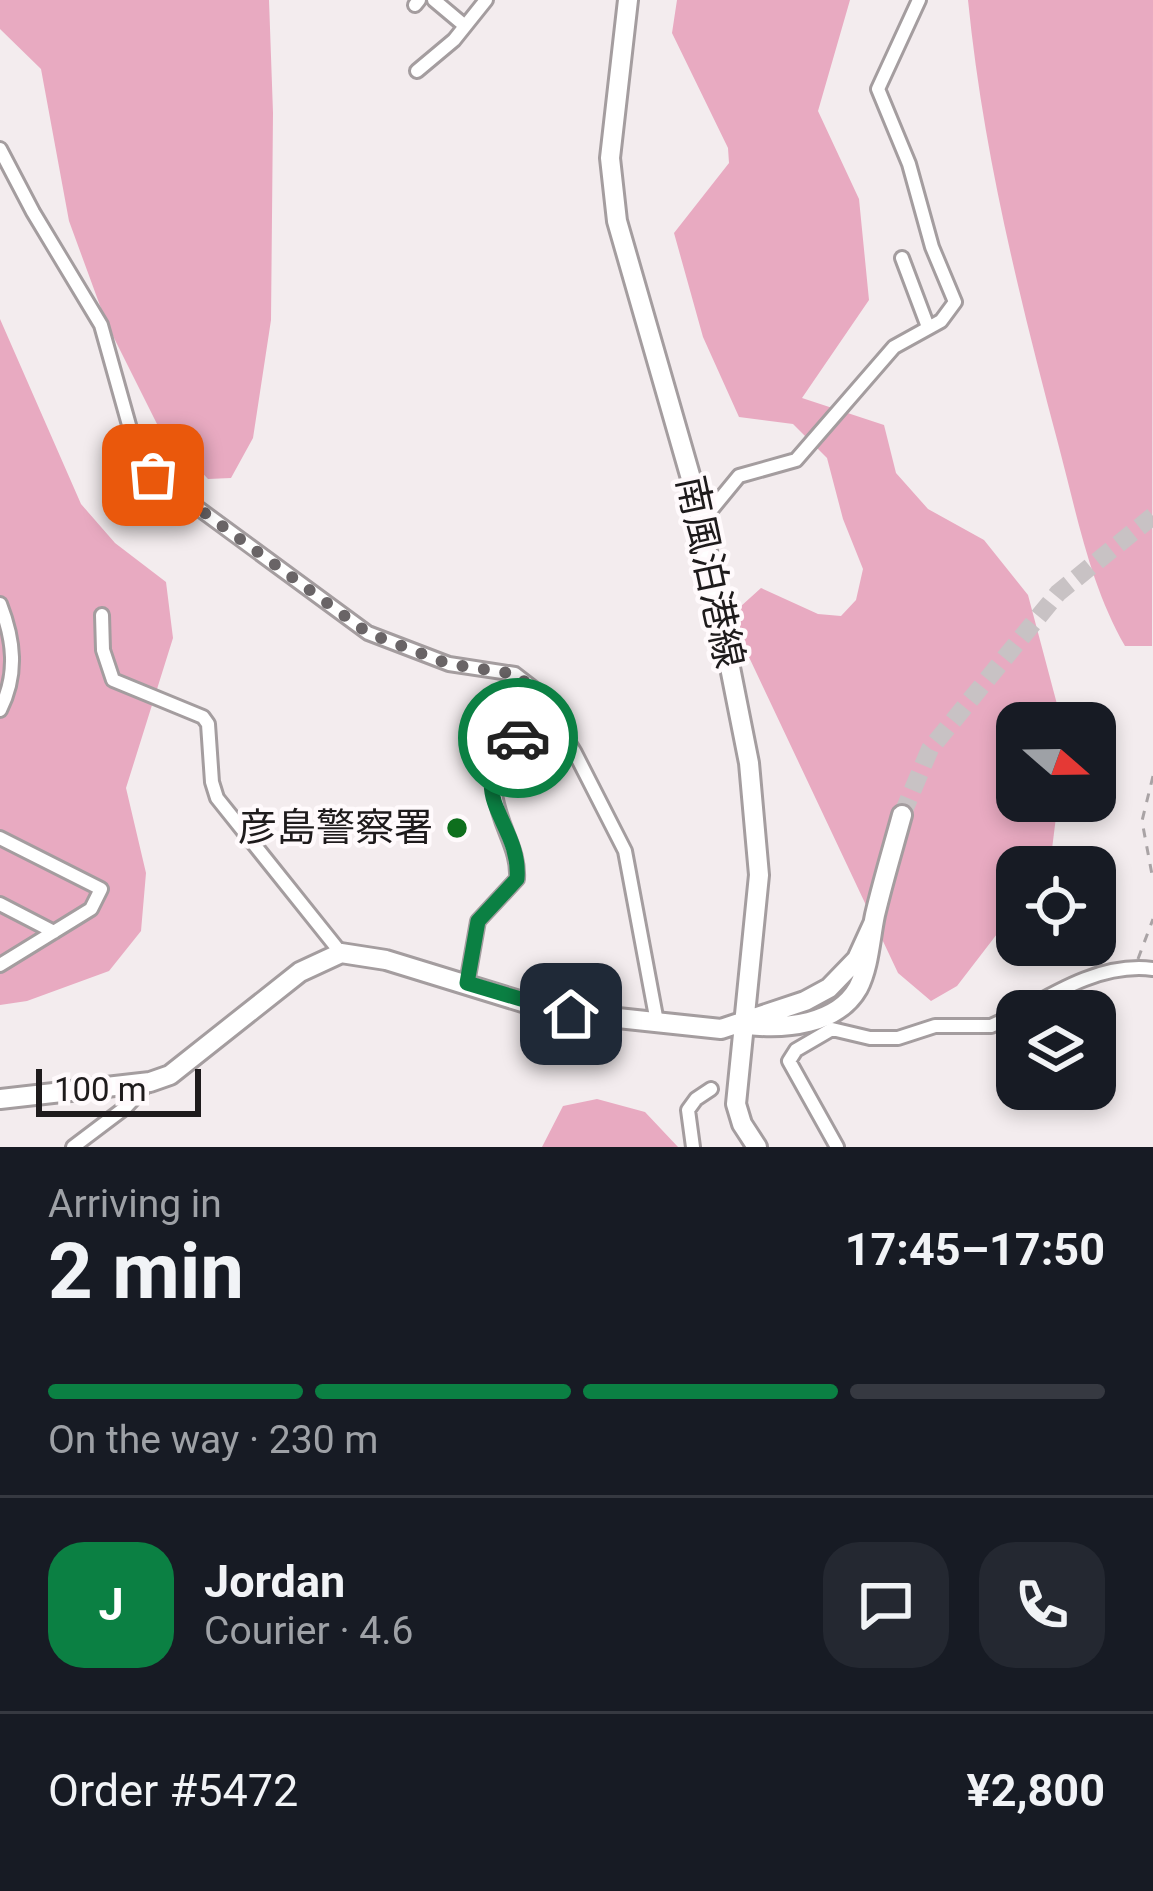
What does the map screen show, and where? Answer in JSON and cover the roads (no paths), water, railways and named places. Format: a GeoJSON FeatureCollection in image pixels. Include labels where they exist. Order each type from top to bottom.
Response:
{"type":"FeatureCollection","features":[{"type":"Feature","properties":{"kind":"main road","name":"南風泊港線"},"geometry":{"type":"LineString","coordinates":[[628,0],[610,158],[614,206],[702,521],[743,729],[759,860],[736,1104],[757,1147]]}},
{"type":"Feature","properties":{"kind":"main road"},"geometry":{"type":"LineString","coordinates":[[0,1099],[149,1082],[185,1065],[300,972],[341,953],[369,955],[552,1011],[704,1029],[785,1026],[823,1018],[842,1007],[859,987],[902,815]]}},
{"type":"Feature","properties":{"kind":"street"},"geometry":{"type":"LineString","coordinates":[[434,0],[465,26]]}},
{"type":"Feature","properties":{"kind":"street"},"geometry":{"type":"LineString","coordinates":[[417,70],[486,0]]}},
{"type":"Feature","properties":{"kind":"street"},"geometry":{"type":"LineString","coordinates":[[702,521],[740,476],[796,460],[894,347],[941,321],[955,302],[927,233],[909,164],[878,89],[919,0]]}},
{"type":"Feature","properties":{"kind":"street"},"geometry":{"type":"LineString","coordinates":[[0,149],[101,325],[136,449],[153,475],[368,633],[449,664],[515,674],[536,691],[625,851],[656,1022]]}},
{"type":"Feature","properties":{"kind":"street"},"geometry":{"type":"LineString","coordinates":[[902,257],[928,327]]}},
{"type":"Feature","properties":{"kind":"street"},"geometry":{"type":"LineString","coordinates":[[0,604],[13,639],[10,690],[0,710]]}},
{"type":"Feature","properties":{"kind":"street"},"geometry":{"type":"LineString","coordinates":[[102,615],[103,650],[113,680],[203,717],[208,724],[217,798],[341,953]]}},
{"type":"Feature","properties":{"kind":"street"},"geometry":{"type":"LineString","coordinates":[[467,983],[478,921],[517,879],[518,864],[492,792],[494,764],[502,750],[550,710]]}},
{"type":"Feature","properties":{"kind":"street"},"geometry":{"type":"LineString","coordinates":[[0,838],[101,889],[91,909],[0,964]]}},
{"type":"Feature","properties":{"kind":"street"},"geometry":{"type":"LineString","coordinates":[[0,904],[53,932]]}},
{"type":"Feature","properties":{"kind":"street"},"geometry":{"type":"LineString","coordinates":[[1064,990],[1095,975],[1136,967],[1153,969]]}},
{"type":"Feature","properties":{"kind":"street"},"geometry":{"type":"LineString","coordinates":[[837,1147],[789,1061],[796,1049],[832,1029],[870,1038],[898,1038],[934,1026],[996,1024]]}},
{"type":"Feature","properties":{"kind":"street"},"geometry":{"type":"LineString","coordinates":[[73,1147],[126,1107],[149,1082]]}},
{"type":"Feature","properties":{"kind":"street"},"geometry":{"type":"LineString","coordinates":[[693,1147],[688,1110],[711,1089]]}},
{"type":"Feature","properties":{"kind":"tunnel"},"geometry":{"type":"LineString","coordinates":[[902,815],[930,749],[1058,593],[1153,516]]}},
{"type":"Feature","properties":{"kind":"place","name":"彦島警察署"},"geometry":{"type":"Point","coordinates":[457,828]}}]}
